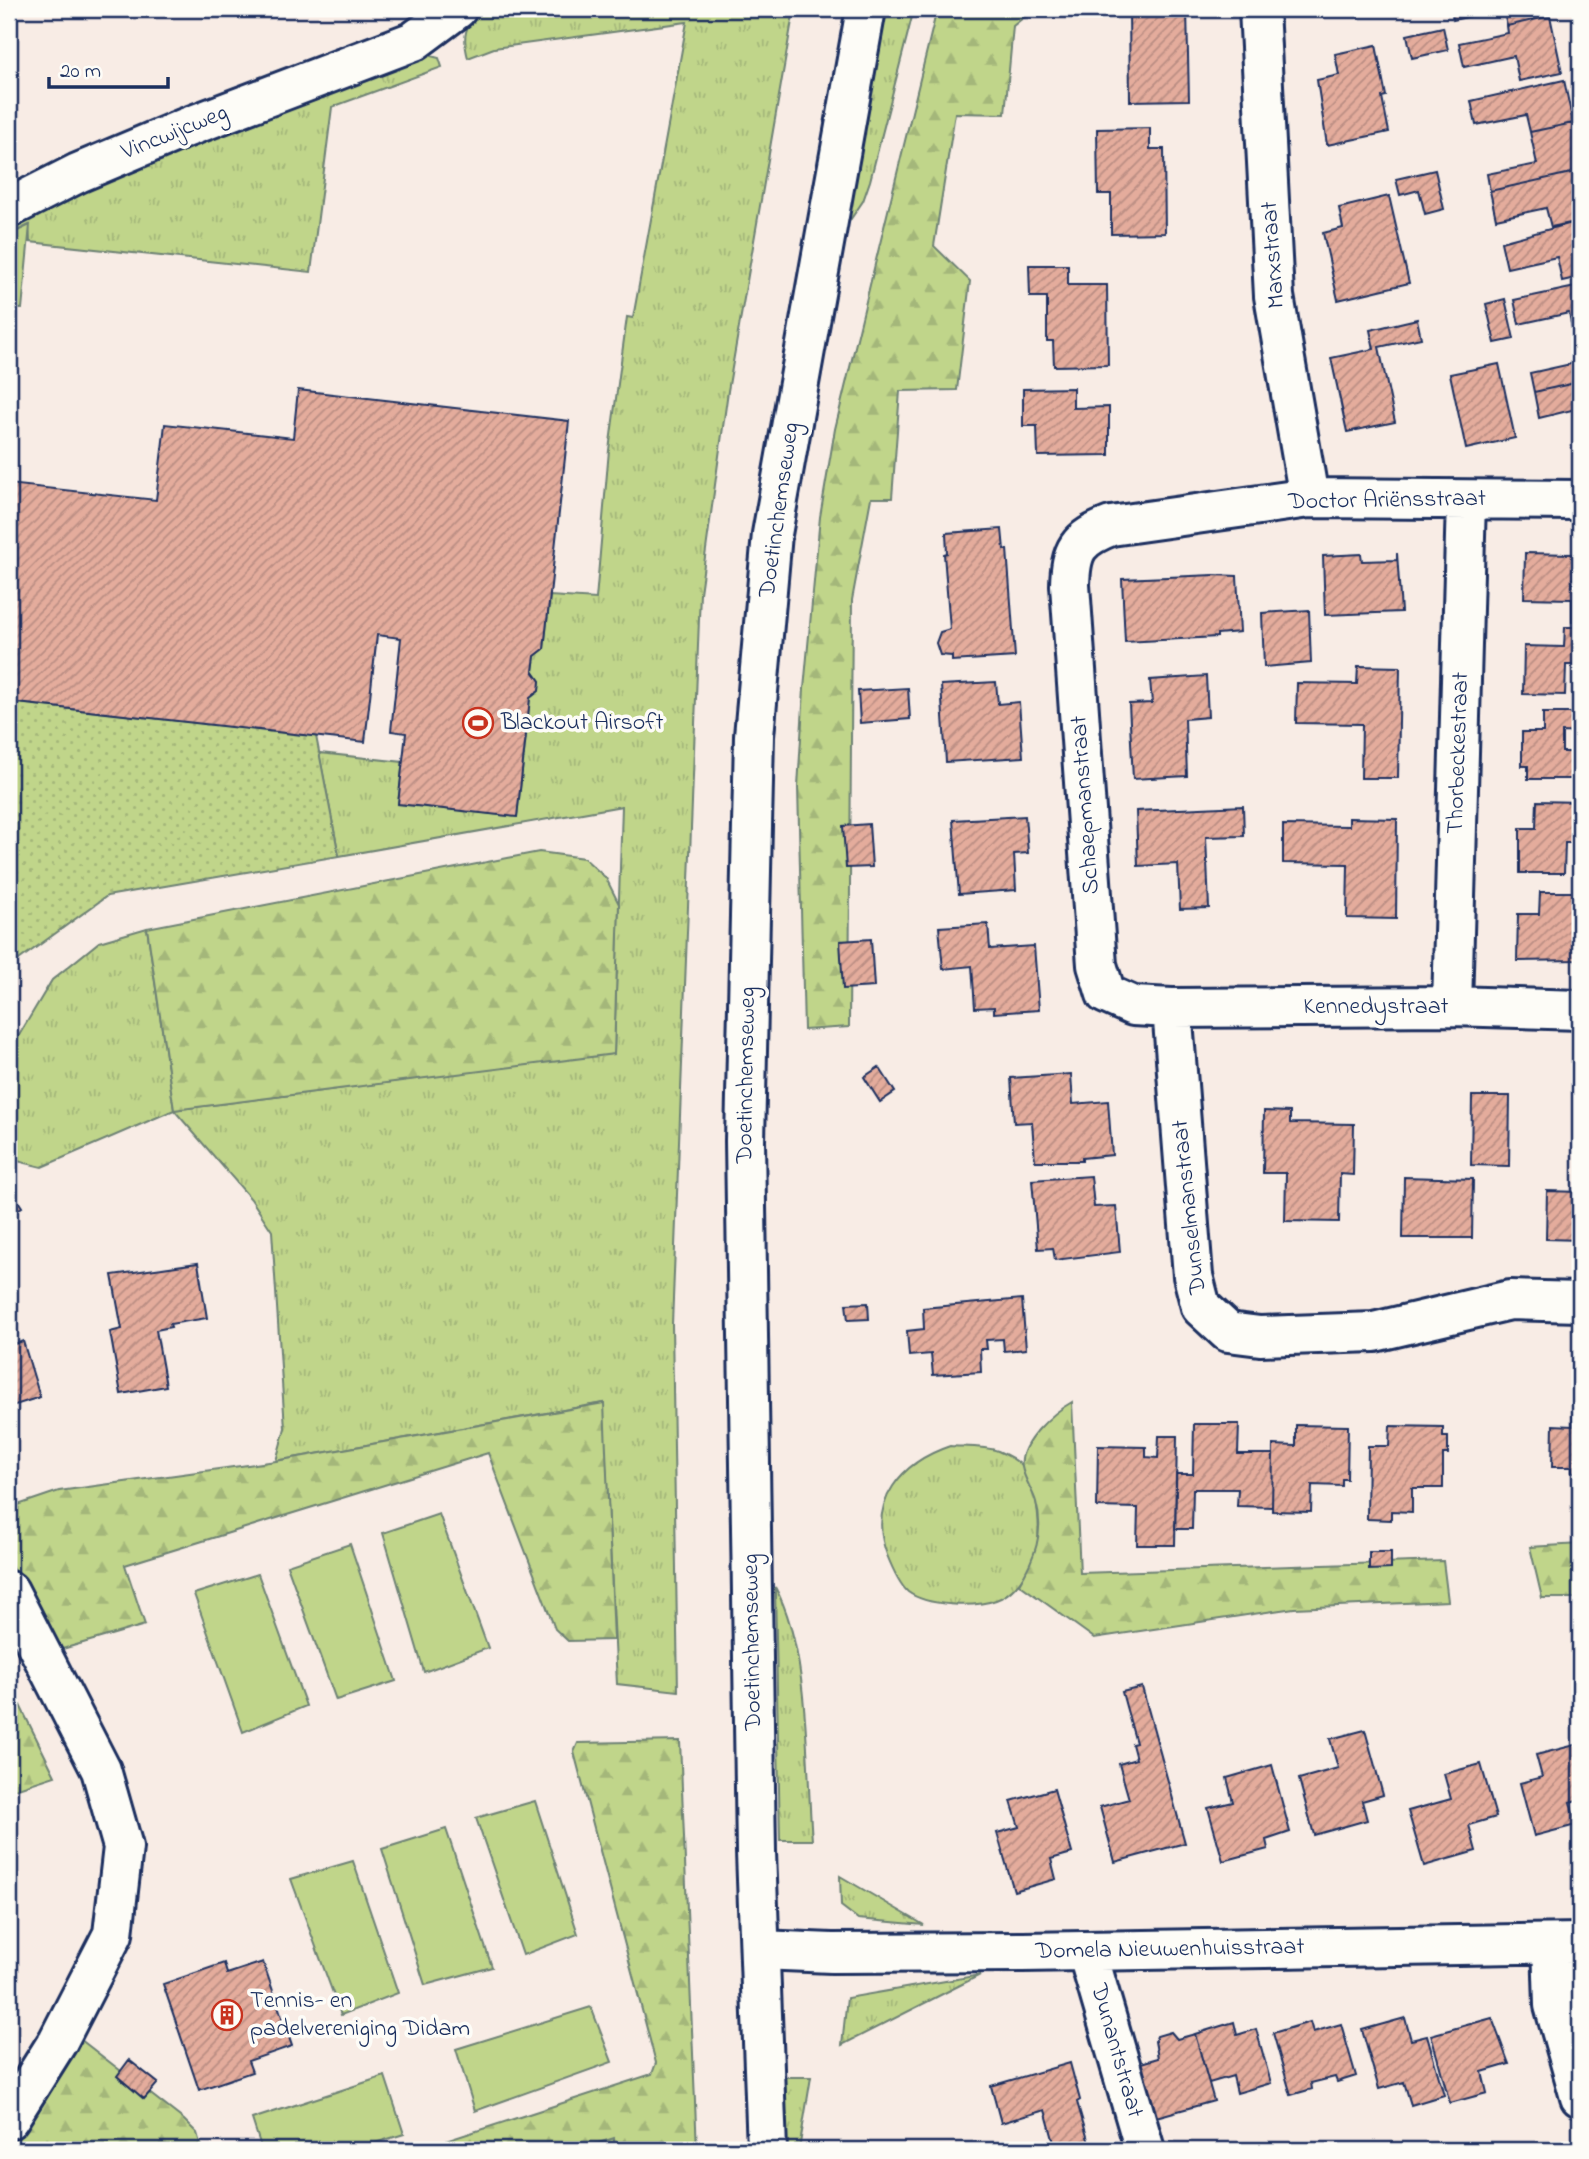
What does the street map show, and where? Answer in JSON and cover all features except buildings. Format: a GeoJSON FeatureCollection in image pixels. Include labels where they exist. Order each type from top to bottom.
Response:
{"type":"FeatureCollection","features":[{"type":"Feature","properties":{"kind":"street","name":"Vincwijcweg"},"geometry":{"type":"LineString","coordinates":[[9,208],[78,173],[173,133],[414,41],[457,9]]}},
{"type":"Feature","properties":{"kind":"street","name":"Doetinchemseweg"},"geometry":{"type":"LineString","coordinates":[[767,2150],[760,1950],[745,1142],[754,736],[772,534],[866,9]]}},
{"type":"Feature","properties":{"kind":"street","name":"Marxstraat"},"geometry":{"type":"LineString","coordinates":[[1259,9],[1274,296],[1309,498]]}},
{"type":"Feature","properties":{"kind":"street","name":"Doctor Ariënsstraat"},"geometry":{"type":"LineString","coordinates":[[1076,547],[1090,534],[1111,526],[1309,498],[1580,500]]}},
{"type":"Feature","properties":{"kind":"street","name":"Thorbeckestraat"},"geometry":{"type":"LineString","coordinates":[[1452,1006],[1466,500]]}},
{"type":"Feature","properties":{"kind":"street","name":"Schaepmanstraat"},"geometry":{"type":"LineString","coordinates":[[1076,547],[1070,566],[1070,585],[1097,965],[1106,994],[1133,1006],[1172,1008]]}},
{"type":"Feature","properties":{"kind":"street","name":"Kennedystraat"},"geometry":{"type":"LineString","coordinates":[[1172,1008],[1452,1006],[1580,1010]]}},
{"type":"Feature","properties":{"kind":"street","name":"Dunselmanstraat"},"geometry":{"type":"LineString","coordinates":[[1172,1008],[1193,1276],[1201,1307],[1228,1332],[1260,1336],[1374,1332],[1510,1300],[1580,1302]]}},
{"type":"Feature","properties":{"kind":"street"},"geometry":{"type":"LineString","coordinates":[[9,1591],[101,1770],[123,1847],[113,1934],[58,2042],[9,2119]]}},
{"type":"Feature","properties":{"kind":"street","name":"Domela Nieuwenhuisstraat"},"geometry":{"type":"LineString","coordinates":[[760,1950],[832,1953],[1566,1944]]}},
{"type":"Feature","properties":{"kind":"street"},"geometry":{"type":"LineString","coordinates":[[1566,1944],[1554,2005],[1580,2097]]}},
{"type":"Feature","properties":{"kind":"street","name":"Dunantstraat"},"geometry":{"type":"LineString","coordinates":[[1087,1951],[1145,2150]]}},
{"type":"Feature","properties":{"kind":"green space"},"geometry":{"type":"Polygon","coordinates":[[[480,9],[794,9],[728,391],[700,593],[672,1325],[678,1691],[617,1684],[603,1403],[276,1461],[285,1428],[272,1231],[251,1199],[174,1110],[614,1053],[622,806],[339,856],[319,753],[403,762],[398,803],[517,817],[530,698],[539,690],[540,681],[533,671],[535,656],[544,649],[550,596],[596,599],[609,450],[627,317],[633,318],[687,22],[494,48],[468,58],[465,37],[471,21],[480,9]]]}},
{"type":"Feature","properties":{"kind":"green space"},"geometry":{"type":"Polygon","coordinates":[[[884,9],[914,9],[870,181],[863,201],[840,235],[884,9]]]}},
{"type":"Feature","properties":{"kind":"green space"},"geometry":{"type":"Polygon","coordinates":[[[937,9],[1038,9],[1038,13],[1023,18],[1013,26],[1005,114],[955,113],[934,246],[970,281],[957,390],[900,391],[892,498],[871,498],[852,600],[849,1027],[804,1030],[798,787],[820,517],[835,429],[937,9]]]}},
{"type":"Feature","properties":{"kind":"green space"},"geometry":{"type":"Polygon","coordinates":[[[427,55],[439,58],[442,67],[332,107],[311,272],[30,242],[29,225],[9,235],[15,220],[185,145],[316,100],[427,55]]]}},
{"type":"Feature","properties":{"kind":"green space"},"geometry":{"type":"Polygon","coordinates":[[[30,225],[22,309],[9,308],[9,235],[30,225]]]}},
{"type":"Feature","properties":{"kind":"green space"},"geometry":{"type":"Polygon","coordinates":[[[9,702],[316,736],[339,856],[107,896],[9,967],[9,702]]]}},
{"type":"Feature","properties":{"kind":"green space"},"geometry":{"type":"Polygon","coordinates":[[[539,852],[584,858],[606,878],[619,904],[614,1054],[174,1110],[147,928],[539,852]]]}},
{"type":"Feature","properties":{"kind":"green space"},"geometry":{"type":"Polygon","coordinates":[[[147,928],[174,1110],[42,1167],[9,1159],[9,1052],[52,980],[99,942],[147,928]]]}},
{"type":"Feature","properties":{"kind":"green space"},"geometry":{"type":"Polygon","coordinates":[[[1072,1402],[1080,1573],[1443,1561],[1448,1601],[1294,1608],[1094,1638],[1019,1584],[1039,1535],[1036,1502],[1023,1471],[1022,1458],[1039,1429],[1072,1402]]]}},
{"type":"Feature","properties":{"kind":"green space"},"geometry":{"type":"Polygon","coordinates":[[[604,1403],[614,1640],[568,1641],[555,1629],[488,1453],[125,1565],[145,1625],[52,1652],[9,1561],[9,1508],[59,1491],[276,1461],[604,1403]]]}},
{"type":"Feature","properties":{"kind":"green space"},"geometry":{"type":"Polygon","coordinates":[[[950,1446],[987,1448],[1010,1457],[1021,1465],[1027,1474],[1036,1498],[1039,1526],[1032,1562],[1013,1590],[987,1603],[938,1603],[908,1592],[893,1569],[882,1535],[885,1501],[893,1486],[917,1462],[950,1446]]]}},
{"type":"Feature","properties":{"kind":"green space"},"geometry":{"type":"Polygon","coordinates":[[[439,1514],[488,1648],[424,1672],[383,1533],[439,1514]]]}},
{"type":"Feature","properties":{"kind":"green space"},"geometry":{"type":"Polygon","coordinates":[[[350,1544],[396,1681],[336,1700],[287,1565],[350,1544]]]}},
{"type":"Feature","properties":{"kind":"green space"},"geometry":{"type":"Polygon","coordinates":[[[1580,1544],[1580,1598],[1542,1598],[1530,1547],[1580,1544]]]}},
{"type":"Feature","properties":{"kind":"green space"},"geometry":{"type":"Polygon","coordinates":[[[258,1574],[306,1706],[243,1732],[194,1594],[258,1574]]]}},
{"type":"Feature","properties":{"kind":"green space"},"geometry":{"type":"Polygon","coordinates":[[[775,1587],[795,1643],[801,1675],[812,1840],[780,1840],[775,1587]]]}},
{"type":"Feature","properties":{"kind":"green space"},"geometry":{"type":"Polygon","coordinates":[[[9,1683],[55,1776],[15,1789],[9,1786],[9,1683]]]}},
{"type":"Feature","properties":{"kind":"green space"},"geometry":{"type":"Polygon","coordinates":[[[680,1741],[697,2150],[615,2150],[614,2138],[576,2150],[418,2150],[652,2074],[656,2063],[574,1752],[578,1743],[680,1741]]]}},
{"type":"Feature","properties":{"kind":"green space"},"geometry":{"type":"Polygon","coordinates":[[[535,1801],[578,1934],[523,1955],[476,1818],[535,1801]]]}},
{"type":"Feature","properties":{"kind":"green space"},"geometry":{"type":"Polygon","coordinates":[[[446,1829],[492,1967],[425,1985],[382,1849],[446,1829]]]}},
{"type":"Feature","properties":{"kind":"green space"},"geometry":{"type":"Polygon","coordinates":[[[353,1861],[398,1993],[341,2015],[291,1879],[353,1861]]]}},
{"type":"Feature","properties":{"kind":"green space"},"geometry":{"type":"Polygon","coordinates":[[[840,1876],[924,1925],[858,1919],[841,1906],[840,1876]]]}},
{"type":"Feature","properties":{"kind":"green space"},"geometry":{"type":"Polygon","coordinates":[[[980,1975],[842,2045],[847,1998],[980,1975]]]}},
{"type":"Feature","properties":{"kind":"green space"},"geometry":{"type":"Polygon","coordinates":[[[591,2007],[612,2062],[475,2111],[456,2049],[591,2007]]]}},
{"type":"Feature","properties":{"kind":"green space"},"geometry":{"type":"Polygon","coordinates":[[[76,2036],[184,2120],[197,2133],[202,2150],[9,2150],[76,2036]]]}},
{"type":"Feature","properties":{"kind":"green space"},"geometry":{"type":"Polygon","coordinates":[[[385,2076],[404,2134],[352,2150],[262,2150],[252,2119],[385,2076]]]}},
{"type":"Feature","properties":{"kind":"green space"},"geometry":{"type":"Polygon","coordinates":[[[785,2077],[811,2077],[799,2150],[787,2150],[785,2077]]]}},
{"type":"Feature","properties":{"kind":"green space"},"geometry":{"type":"Polygon","coordinates":[[[614,2138],[615,2150],[576,2150],[614,2138]]]}},
{"type":"Feature","properties":{"kind":"place","name":"Blackout Airsoft"},"geometry":{"type":"Point","coordinates":[478,723]}},
{"type":"Feature","properties":{"kind":"place","name":"Tennis- en padelvereniging Didam"},"geometry":{"type":"Point","coordinates":[227,2015]}}]}
